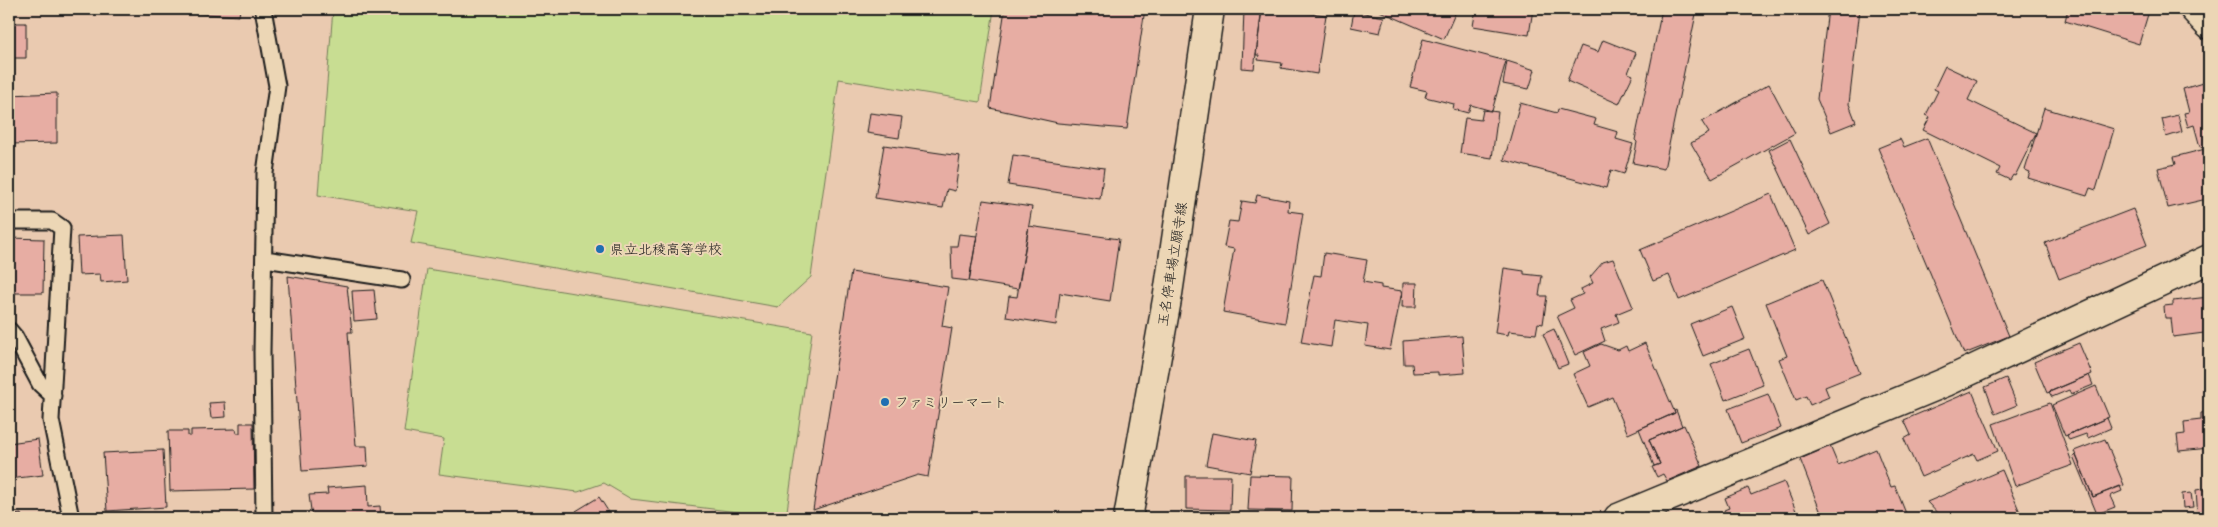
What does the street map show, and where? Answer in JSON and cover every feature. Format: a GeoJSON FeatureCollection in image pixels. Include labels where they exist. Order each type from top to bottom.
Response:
{"type":"FeatureCollection","features":[{"type":"Feature","properties":{"kind":"street","name":"玉名停車場立願寺線"},"geometry":{"type":"LineString","coordinates":[[1128,518],[1168,294],[1210,9]]}},
{"type":"Feature","properties":{"kind":"street"},"geometry":{"type":"LineString","coordinates":[[2194,9],[2209,25]]}},
{"type":"Feature","properties":{"kind":"street"},"geometry":{"type":"LineString","coordinates":[[1618,518],[1946,382],[2209,259]]}},
{"type":"Feature","properties":{"kind":"lane"},"geometry":{"type":"LineString","coordinates":[[263,9],[277,86],[265,173],[262,352],[264,518]]}},
{"type":"Feature","properties":{"kind":"lane"},"geometry":{"type":"LineString","coordinates":[[9,221],[52,221],[62,228],[51,420],[71,518]]}},
{"type":"Feature","properties":{"kind":"lane"},"geometry":{"type":"LineString","coordinates":[[265,258],[402,280]]}},
{"type":"Feature","properties":{"kind":"lane"},"geometry":{"type":"LineString","coordinates":[[9,330],[15,337],[40,384],[53,396]]}},
{"type":"Feature","properties":{"kind":"green space"},"geometry":{"type":"Polygon","coordinates":[[[333,9],[994,9],[980,102],[839,79],[811,277],[778,307],[411,243],[418,211],[318,195],[333,9]]]}},
{"type":"Feature","properties":{"kind":"green space"},"geometry":{"type":"Polygon","coordinates":[[[427,269],[812,332],[786,518],[631,499],[604,483],[578,492],[439,474],[444,439],[404,432],[427,269]]]}},
{"type":"Feature","properties":{"kind":"building"},"geometry":{"type":"Polygon","coordinates":[[[189,9],[240,9],[239,16],[189,13],[189,9]]]}},
{"type":"Feature","properties":{"kind":"building"},"geometry":{"type":"Polygon","coordinates":[[[1005,9],[1145,9],[1127,129],[1058,123],[990,108],[1005,9]]]}},
{"type":"Feature","properties":{"kind":"building"},"geometry":{"type":"Polygon","coordinates":[[[1244,9],[1262,9],[1254,69],[1242,68],[1244,9]]]}},
{"type":"Feature","properties":{"kind":"building"},"geometry":{"type":"Polygon","coordinates":[[[1262,9],[1280,9],[1326,15],[1317,74],[1281,68],[1282,63],[1258,60],[1259,55],[1256,55],[1262,9]]]}},
{"type":"Feature","properties":{"kind":"building"},"geometry":{"type":"Polygon","coordinates":[[[1375,9],[1457,9],[1444,39],[1375,9]]]}},
{"type":"Feature","properties":{"kind":"building"},"geometry":{"type":"Polygon","coordinates":[[[1476,9],[1533,9],[1529,35],[1473,26],[1476,9]]]}},
{"type":"Feature","properties":{"kind":"building"},"geometry":{"type":"Polygon","coordinates":[[[1662,9],[1697,9],[1664,169],[1633,163],[1637,142],[1635,140],[1662,9]]]}},
{"type":"Feature","properties":{"kind":"building"},"geometry":{"type":"Polygon","coordinates":[[[1828,9],[1860,9],[1849,104],[1856,122],[1831,132],[1817,99],[1828,9]]]}},
{"type":"Feature","properties":{"kind":"building"},"geometry":{"type":"Polygon","coordinates":[[[2068,9],[2144,9],[2149,11],[2139,44],[2065,21],[2068,9]]]}},
{"type":"Feature","properties":{"kind":"building"},"geometry":{"type":"Polygon","coordinates":[[[1354,11],[1384,17],[1380,33],[1351,27],[1354,11]]]}},
{"type":"Feature","properties":{"kind":"building"},"geometry":{"type":"Polygon","coordinates":[[[9,23],[26,23],[26,58],[9,58],[9,23]]]}},
{"type":"Feature","properties":{"kind":"building"},"geometry":{"type":"Polygon","coordinates":[[[1423,39],[1506,61],[1492,111],[1471,105],[1468,113],[1453,109],[1454,104],[1425,97],[1427,91],[1410,87],[1423,39]]]}},
{"type":"Feature","properties":{"kind":"building"},"geometry":{"type":"Polygon","coordinates":[[[1603,40],[1636,53],[1628,73],[1633,75],[1619,104],[1567,81],[1581,46],[1598,52],[1603,40]]]}},
{"type":"Feature","properties":{"kind":"building"},"geometry":{"type":"Polygon","coordinates":[[[1507,61],[1535,70],[1529,89],[1503,84],[1507,61]]]}},
{"type":"Feature","properties":{"kind":"building"},"geometry":{"type":"Polygon","coordinates":[[[1945,66],[1977,81],[1968,100],[2036,133],[2015,176],[2013,175],[2010,180],[1997,174],[2000,168],[1923,130],[1930,117],[1926,115],[1938,91],[1934,89],[1945,66]]]}},
{"type":"Feature","properties":{"kind":"building"},"geometry":{"type":"Polygon","coordinates":[[[2209,81],[2209,144],[2200,147],[2194,125],[2188,127],[2184,113],[2189,112],[2183,89],[2209,81]]]}},
{"type":"Feature","properties":{"kind":"building"},"geometry":{"type":"Polygon","coordinates":[[[1769,84],[1795,133],[1712,179],[1691,143],[1709,133],[1702,122],[1769,84]]]}},
{"type":"Feature","properties":{"kind":"building"},"geometry":{"type":"Polygon","coordinates":[[[57,93],[57,143],[9,144],[9,95],[57,93]]]}},
{"type":"Feature","properties":{"kind":"building"},"geometry":{"type":"Polygon","coordinates":[[[1520,103],[1557,113],[1558,109],[1596,119],[1594,125],[1618,132],[1616,139],[1633,144],[1624,174],[1611,170],[1606,188],[1504,160],[1520,103]]]}},
{"type":"Feature","properties":{"kind":"building"},"geometry":{"type":"Polygon","coordinates":[[[2044,108],[2114,129],[2096,190],[2090,188],[2087,196],[2028,178],[2030,172],[2025,170],[2044,108]]]}},
{"type":"Feature","properties":{"kind":"building"},"geometry":{"type":"Polygon","coordinates":[[[1483,110],[1498,112],[1492,158],[1460,153],[1465,118],[1481,120],[1483,110]]]}},
{"type":"Feature","properties":{"kind":"building"},"geometry":{"type":"Polygon","coordinates":[[[870,113],[902,117],[899,138],[867,133],[870,113]]]}},
{"type":"Feature","properties":{"kind":"building"},"geometry":{"type":"Polygon","coordinates":[[[2178,115],[2182,132],[2166,137],[2162,119],[2178,115]]]}},
{"type":"Feature","properties":{"kind":"building"},"geometry":{"type":"Polygon","coordinates":[[[1927,138],[2009,336],[1964,354],[1878,148],[1900,139],[1904,147],[1927,138]]]}},
{"type":"Feature","properties":{"kind":"building"},"geometry":{"type":"Polygon","coordinates":[[[1790,139],[1830,224],[1809,235],[1769,150],[1790,139]]]}},
{"type":"Feature","properties":{"kind":"building"},"geometry":{"type":"Polygon","coordinates":[[[884,145],[960,156],[955,191],[947,189],[943,208],[875,198],[884,145]]]}},
{"type":"Feature","properties":{"kind":"building"},"geometry":{"type":"Polygon","coordinates":[[[2209,148],[2209,201],[2207,202],[2207,199],[2168,208],[2158,168],[2176,164],[2174,157],[2209,148]]]}},
{"type":"Feature","properties":{"kind":"building"},"geometry":{"type":"Polygon","coordinates":[[[1013,155],[1104,168],[1100,199],[1008,185],[1013,155]]]}},
{"type":"Feature","properties":{"kind":"building"},"geometry":{"type":"Polygon","coordinates":[[[1771,194],[1795,250],[1679,300],[1669,275],[1653,281],[1640,250],[1771,194]]]}},
{"type":"Feature","properties":{"kind":"building"},"geometry":{"type":"Polygon","coordinates":[[[1257,195],[1289,201],[1288,211],[1303,213],[1285,323],[1223,312],[1234,249],[1224,247],[1229,221],[1238,222],[1242,201],[1255,203],[1257,195]]]}},
{"type":"Feature","properties":{"kind":"building"},"geometry":{"type":"Polygon","coordinates":[[[983,200],[1032,207],[1018,289],[969,281],[983,200]]]}},
{"type":"Feature","properties":{"kind":"building"},"geometry":{"type":"Polygon","coordinates":[[[2133,209],[2147,245],[2059,279],[2045,243],[2133,209]]]}},
{"type":"Feature","properties":{"kind":"building"},"geometry":{"type":"Polygon","coordinates":[[[1029,226],[1119,239],[1110,301],[1060,293],[1056,325],[1006,317],[1009,296],[1017,297],[1029,226]]]}},
{"type":"Feature","properties":{"kind":"building"},"geometry":{"type":"Polygon","coordinates":[[[959,234],[977,236],[969,281],[952,279],[951,246],[957,246],[959,234]]]}},
{"type":"Feature","properties":{"kind":"building"},"geometry":{"type":"Polygon","coordinates":[[[124,235],[127,280],[101,282],[100,274],[79,275],[77,237],[124,235]]]}},
{"type":"Feature","properties":{"kind":"building"},"geometry":{"type":"Polygon","coordinates":[[[9,238],[44,239],[43,293],[9,293],[9,238]]]}},
{"type":"Feature","properties":{"kind":"building"},"geometry":{"type":"Polygon","coordinates":[[[1324,253],[1367,260],[1363,282],[1381,285],[1381,288],[1402,291],[1390,350],[1365,346],[1368,325],[1335,320],[1331,347],[1301,342],[1314,275],[1321,276],[1324,253]]]}},
{"type":"Feature","properties":{"kind":"building"},"geometry":{"type":"Polygon","coordinates":[[[1613,259],[1633,307],[1616,314],[1619,322],[1601,329],[1605,341],[1575,355],[1557,316],[1574,308],[1570,300],[1583,294],[1581,289],[1593,283],[1590,277],[1603,262],[1613,259]]]}},
{"type":"Feature","properties":{"kind":"building"},"geometry":{"type":"Polygon","coordinates":[[[1504,268],[1524,271],[1524,274],[1542,276],[1539,296],[1547,296],[1543,324],[1538,323],[1536,334],[1509,331],[1508,335],[1495,333],[1504,268]]]}},
{"type":"Feature","properties":{"kind":"building","name":"ファミリーマート"},"geometry":{"type":"Polygon","coordinates":[[[851,272],[948,287],[942,326],[952,328],[928,477],[918,475],[813,510],[851,272]]]}},
{"type":"Feature","properties":{"kind":"building"},"geometry":{"type":"Polygon","coordinates":[[[288,276],[347,286],[352,332],[348,332],[356,446],[367,446],[368,466],[302,471],[288,276]]]}},
{"type":"Feature","properties":{"kind":"building"},"geometry":{"type":"Polygon","coordinates":[[[1822,280],[1860,373],[1825,387],[1829,397],[1810,405],[1806,396],[1796,400],[1779,359],[1787,356],[1766,303],[1822,280]]]}},
{"type":"Feature","properties":{"kind":"building"},"geometry":{"type":"Polygon","coordinates":[[[1403,283],[1417,283],[1416,307],[1402,307],[1403,283]]]}},
{"type":"Feature","properties":{"kind":"building"},"geometry":{"type":"Polygon","coordinates":[[[374,290],[377,319],[354,321],[352,291],[374,290]]]}},
{"type":"Feature","properties":{"kind":"building"},"geometry":{"type":"Polygon","coordinates":[[[2209,297],[2209,346],[2206,346],[2204,333],[2173,337],[2171,318],[2165,318],[2164,306],[2173,305],[2173,301],[2209,297]]]}},
{"type":"Feature","properties":{"kind":"building"},"geometry":{"type":"Polygon","coordinates":[[[1732,307],[1745,339],[1703,356],[1690,324],[1732,307]]]}},
{"type":"Feature","properties":{"kind":"building"},"geometry":{"type":"Polygon","coordinates":[[[1554,329],[1568,364],[1558,368],[1543,334],[1554,329]]]}},
{"type":"Feature","properties":{"kind":"building"},"geometry":{"type":"Polygon","coordinates":[[[1462,336],[1465,373],[1438,375],[1438,372],[1413,373],[1412,364],[1404,364],[1403,341],[1462,336]]]}},
{"type":"Feature","properties":{"kind":"building"},"geometry":{"type":"Polygon","coordinates":[[[1645,343],[1675,413],[1628,434],[1612,397],[1588,407],[1573,374],[1590,366],[1584,352],[1601,344],[1618,350],[1626,346],[1628,351],[1645,343]]]}},
{"type":"Feature","properties":{"kind":"building"},"geometry":{"type":"Polygon","coordinates":[[[2079,343],[2092,374],[2047,393],[2034,362],[2079,343]]]}},
{"type":"Feature","properties":{"kind":"building"},"geometry":{"type":"Polygon","coordinates":[[[1749,349],[1763,385],[1725,400],[1711,364],[1749,349]]]}},
{"type":"Feature","properties":{"kind":"building"},"geometry":{"type":"Polygon","coordinates":[[[2089,375],[2093,385],[2071,394],[2069,390],[2052,397],[2049,392],[2089,375]]]}},
{"type":"Feature","properties":{"kind":"building"},"geometry":{"type":"Polygon","coordinates":[[[2006,378],[2017,405],[1995,414],[1985,387],[2006,378]]]}},
{"type":"Feature","properties":{"kind":"building"},"geometry":{"type":"Polygon","coordinates":[[[2096,386],[2109,417],[2065,436],[2052,405],[2096,386]]]}},
{"type":"Feature","properties":{"kind":"building"},"geometry":{"type":"Polygon","coordinates":[[[1972,391],[1998,451],[1977,460],[1974,454],[1921,477],[1904,439],[1911,435],[1904,420],[1972,391]]]}},
{"type":"Feature","properties":{"kind":"building"},"geometry":{"type":"Polygon","coordinates":[[[1768,394],[1781,428],[1741,443],[1728,409],[1768,394]]]}},
{"type":"Feature","properties":{"kind":"building"},"geometry":{"type":"Polygon","coordinates":[[[225,402],[226,417],[211,418],[209,403],[225,402]]]}},
{"type":"Feature","properties":{"kind":"building"},"geometry":{"type":"Polygon","coordinates":[[[2050,403],[2073,465],[2015,486],[1993,424],[2050,403]]]}},
{"type":"Feature","properties":{"kind":"building"},"geometry":{"type":"Polygon","coordinates":[[[1676,410],[1682,426],[1649,440],[1660,464],[1654,466],[1639,429],[1675,413],[1674,411],[1676,410]]]}},
{"type":"Feature","properties":{"kind":"building"},"geometry":{"type":"Polygon","coordinates":[[[2209,412],[2209,448],[2179,451],[2177,435],[2185,434],[2184,422],[2201,420],[2201,413],[2209,412]]]}},
{"type":"Feature","properties":{"kind":"building"},"geometry":{"type":"Polygon","coordinates":[[[2107,418],[2111,428],[2088,438],[2086,434],[2069,440],[2067,435],[2107,418]]]}},
{"type":"Feature","properties":{"kind":"building"},"geometry":{"type":"Polygon","coordinates":[[[240,423],[253,423],[254,489],[170,491],[168,431],[188,431],[188,436],[191,436],[191,430],[236,429],[237,433],[240,433],[240,423]]]}},
{"type":"Feature","properties":{"kind":"building"},"geometry":{"type":"Polygon","coordinates":[[[1684,425],[1702,466],[1667,481],[1663,474],[1657,477],[1652,467],[1660,464],[1649,440],[1684,425]]]}},
{"type":"Feature","properties":{"kind":"building"},"geometry":{"type":"Polygon","coordinates":[[[1212,433],[1256,441],[1250,473],[1206,465],[1212,433]]]}},
{"type":"Feature","properties":{"kind":"building"},"geometry":{"type":"Polygon","coordinates":[[[38,439],[43,475],[9,479],[9,443],[38,439]]]}},
{"type":"Feature","properties":{"kind":"building"},"geometry":{"type":"Polygon","coordinates":[[[2105,439],[2124,485],[2093,497],[2074,451],[2105,439]]]}},
{"type":"Feature","properties":{"kind":"building"},"geometry":{"type":"Polygon","coordinates":[[[1830,446],[1838,465],[1876,449],[1891,487],[1895,486],[1907,516],[1902,518],[1823,518],[1800,459],[1830,446]]]}},
{"type":"Feature","properties":{"kind":"building"},"geometry":{"type":"Polygon","coordinates":[[[163,450],[166,507],[107,511],[103,453],[163,450]]]}},
{"type":"Feature","properties":{"kind":"building"},"geometry":{"type":"Polygon","coordinates":[[[2076,455],[2093,497],[2120,486],[2122,491],[2110,496],[2115,507],[2097,514],[2073,456],[2076,455]]]}},
{"type":"Feature","properties":{"kind":"building"},"geometry":{"type":"Polygon","coordinates":[[[2002,470],[2021,518],[1942,518],[1927,502],[2002,470]]]}},
{"type":"Feature","properties":{"kind":"building"},"geometry":{"type":"Polygon","coordinates":[[[1250,475],[1293,476],[1292,511],[1248,510],[1250,475]]]}},
{"type":"Feature","properties":{"kind":"building"},"geometry":{"type":"Polygon","coordinates":[[[1186,476],[1231,476],[1230,510],[1186,509],[1186,476]]]}},
{"type":"Feature","properties":{"kind":"building"},"geometry":{"type":"Polygon","coordinates":[[[1784,482],[1799,518],[1727,518],[1724,510],[1729,508],[1725,498],[1748,488],[1751,495],[1784,482]]]}},
{"type":"Feature","properties":{"kind":"building"},"geometry":{"type":"Polygon","coordinates":[[[367,485],[368,507],[380,506],[381,518],[312,518],[309,495],[328,494],[327,488],[367,485]]]}},
{"type":"Feature","properties":{"kind":"building"},"geometry":{"type":"Polygon","coordinates":[[[2209,488],[2209,518],[2198,518],[2196,490],[2209,488]]]}},
{"type":"Feature","properties":{"kind":"building"},"geometry":{"type":"Polygon","coordinates":[[[2191,493],[2193,507],[2183,508],[2182,494],[2191,493]]]}},
{"type":"Feature","properties":{"kind":"building"},"geometry":{"type":"Polygon","coordinates":[[[599,497],[608,511],[595,518],[580,518],[576,511],[599,497]]]}},
{"type":"Feature","properties":{"kind":"building"},"geometry":{"type":"Polygon","coordinates":[[[21,514],[22,518],[9,518],[9,516],[21,514]]]}},
{"type":"Feature","properties":{"kind":"place","name":"県立北稜高等学校"},"geometry":{"type":"Point","coordinates":[600,249]}},
{"type":"Feature","properties":{"kind":"place","name":"ファミリーマート"},"geometry":{"type":"Point","coordinates":[885,402]}}]}
